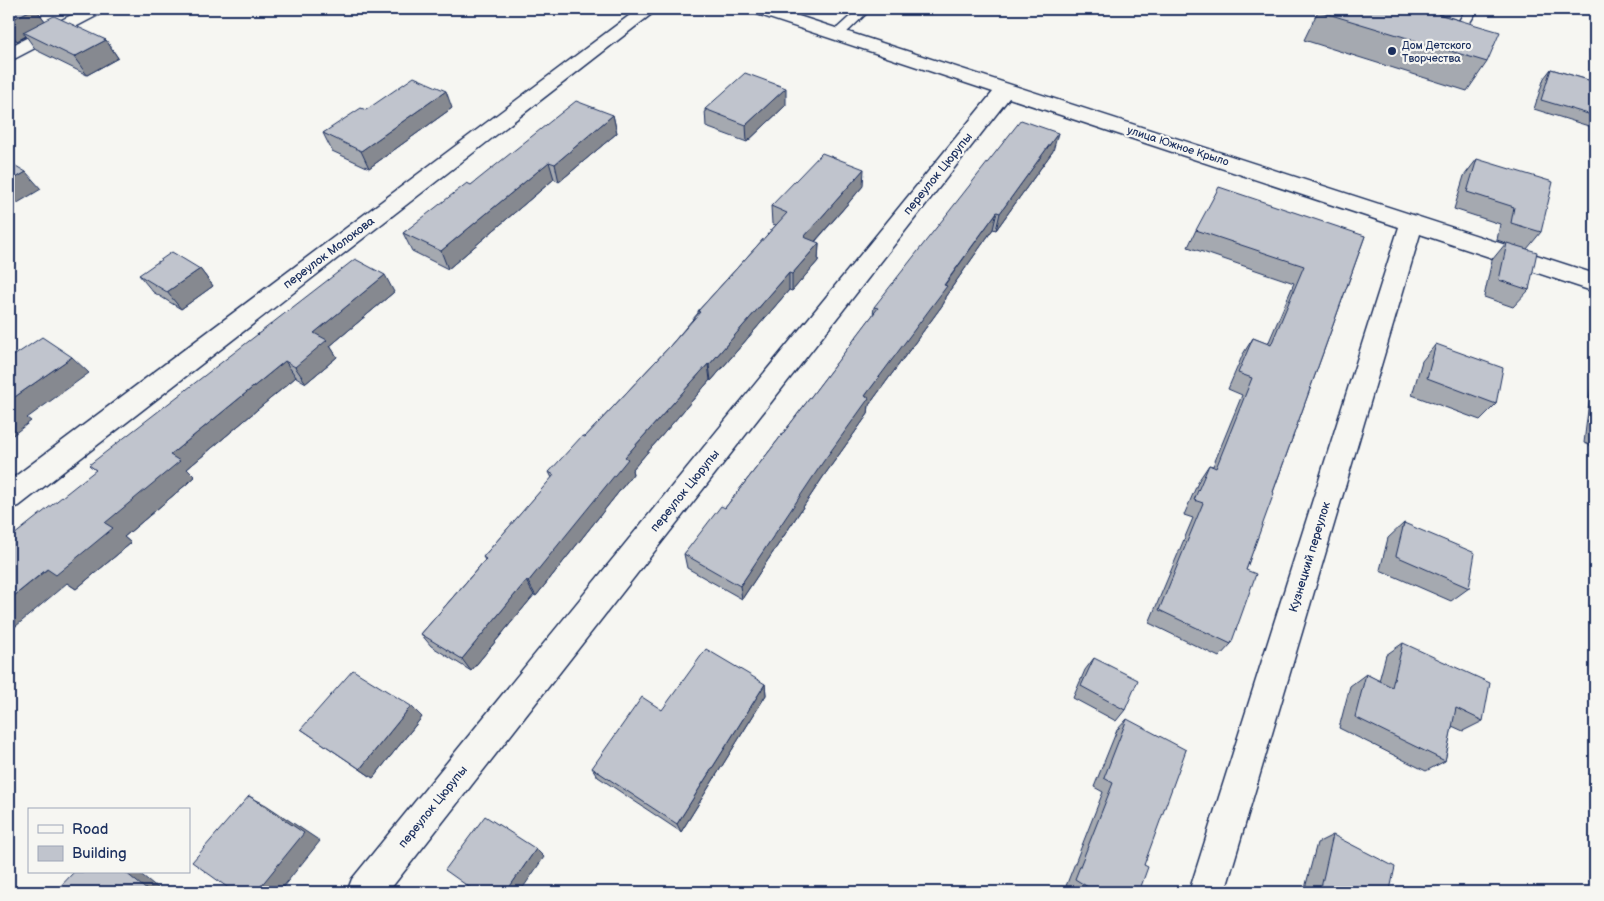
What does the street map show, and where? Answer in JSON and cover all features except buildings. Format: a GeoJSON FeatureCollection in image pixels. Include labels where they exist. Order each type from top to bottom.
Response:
{"type":"FeatureCollection","features":[{"type":"Feature","properties":{"kind":"street"},"geometry":{"type":"LineString","coordinates":[[9,54],[96,9]]}},
{"type":"Feature","properties":{"kind":"street","name":"переулок Молокова"},"geometry":{"type":"LineString","coordinates":[[9,497],[649,9]]}},
{"type":"Feature","properties":{"kind":"street","name":"улица Южное Крыло"},"geometry":{"type":"LineString","coordinates":[[760,9],[1595,283]]}},
{"type":"Feature","properties":{"kind":"street","name":"переулок Цюрупы"},"geometry":{"type":"LineString","coordinates":[[365,892],[1006,89]]}},
{"type":"Feature","properties":{"kind":"street","name":"Кузнецкий переулок"},"geometry":{"type":"LineString","coordinates":[[1207,892],[1412,222]]}},
{"type":"Feature","properties":{"kind":"lane"},"geometry":{"type":"LineString","coordinates":[[838,34],[865,9]]}},
{"type":"Feature","properties":{"kind":"lane"},"geometry":{"type":"LineString","coordinates":[[1403,9],[1462,26],[1472,9]]}},
{"type":"Feature","properties":{"kind":"place","name":"Дом Детского Творчества"},"geometry":{"type":"Point","coordinates":[1392,51]}}]}
